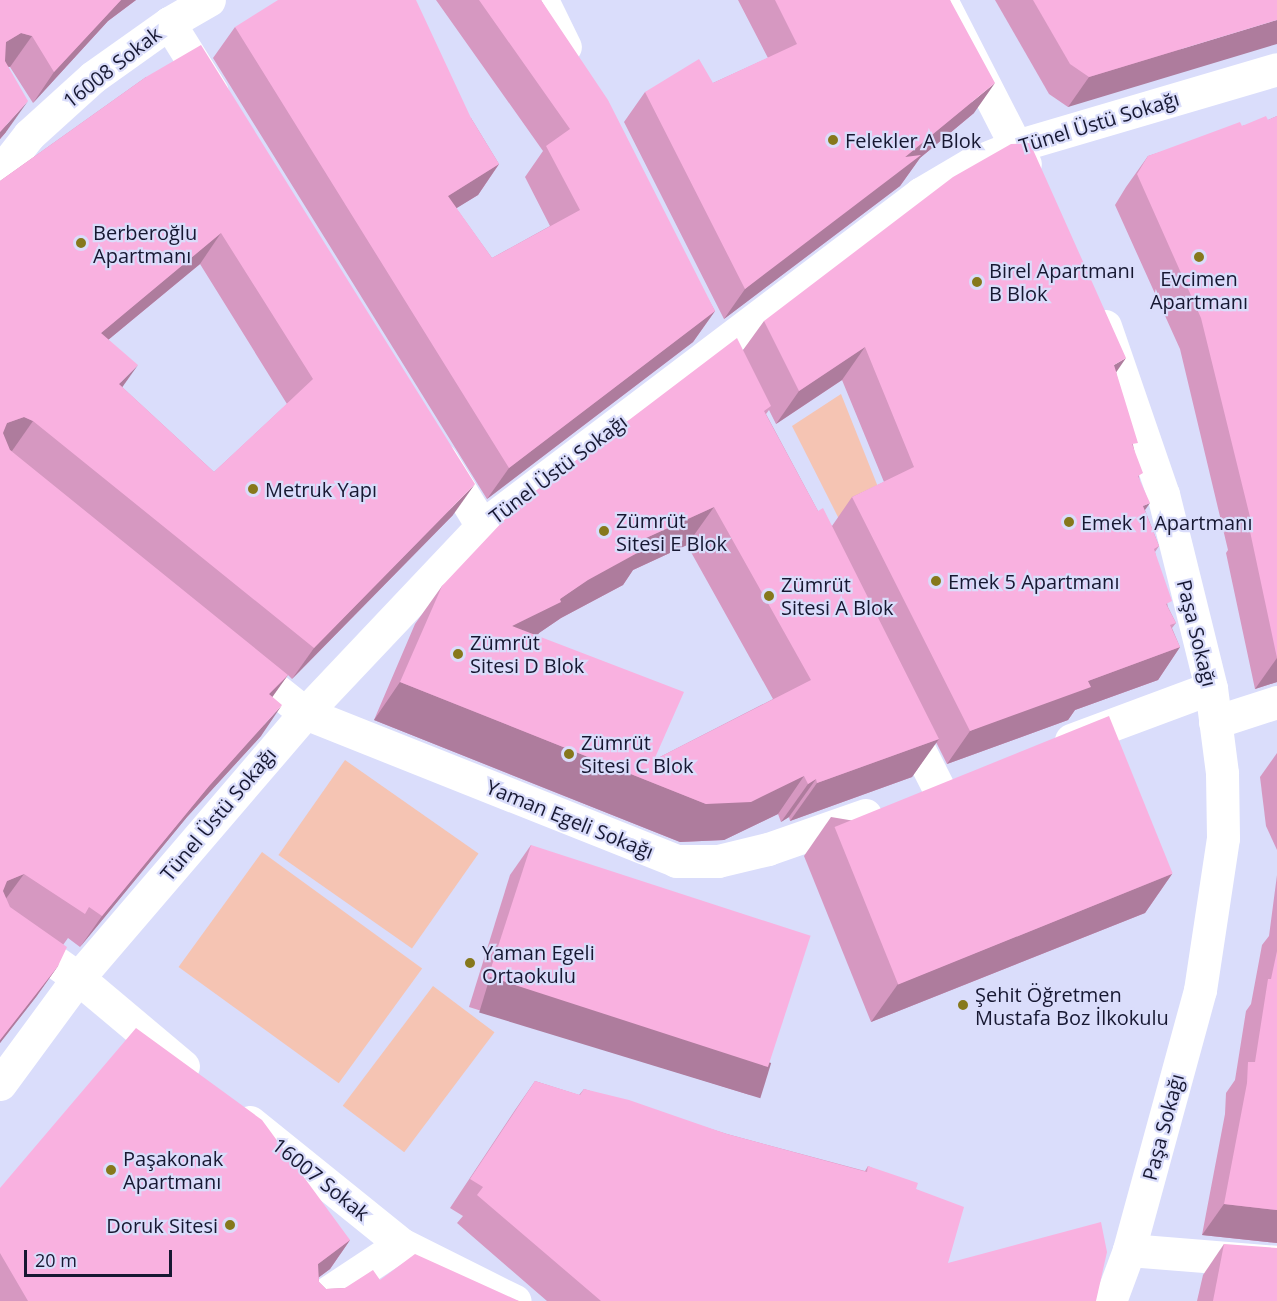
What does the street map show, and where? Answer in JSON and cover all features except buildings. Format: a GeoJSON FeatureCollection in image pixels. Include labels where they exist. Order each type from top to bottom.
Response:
{"type":"FeatureCollection","features":[{"type":"Feature","properties":{"kind":"street","name":"16008 Sokak"},"geometry":{"type":"LineString","coordinates":[[0,172],[22,122],[93,77],[169,23],[209,0]]}},
{"type":"Feature","properties":{"kind":"street"},"geometry":{"type":"LineString","coordinates":[[542,0],[579,74]]}},
{"type":"Feature","properties":{"kind":"street"},"geometry":{"type":"LineString","coordinates":[[941,0],[1037,188]]}},
{"type":"Feature","properties":{"kind":"street"},"geometry":{"type":"LineString","coordinates":[[169,23],[226,113]]}},
{"type":"Feature","properties":{"kind":"street","name":"Tünel Üstü Sokağı"},"geometry":{"type":"LineString","coordinates":[[0,1084],[78,978],[305,713],[482,526],[920,194],[971,164],[1016,146],[1277,69]]}},
{"type":"Feature","properties":{"kind":"street","name":"Paşa Sokağı"},"geometry":{"type":"LineString","coordinates":[[1095,301],[1163,494],[1211,688],[1222,773],[1223,838],[1215,904],[1200,990],[1129,1250],[1110,1301]]}},
{"type":"Feature","properties":{"kind":"street"},"geometry":{"type":"LineString","coordinates":[[700,318],[732,381]]}},
{"type":"Feature","properties":{"kind":"street"},"geometry":{"type":"LineString","coordinates":[[426,436],[482,526]]}},
{"type":"Feature","properties":{"kind":"street","name":"Yaman Egeli Sokağı"},"geometry":{"type":"LineString","coordinates":[[222,646],[305,713],[676,861],[718,861],[768,849],[972,777]]}},
{"type":"Feature","properties":{"kind":"street"},"geometry":{"type":"LineString","coordinates":[[1037,753],[1211,688]]}},
{"type":"Feature","properties":{"kind":"street"},"geometry":{"type":"LineString","coordinates":[[891,694],[939,789]]}},
{"type":"Feature","properties":{"kind":"street"},"geometry":{"type":"LineString","coordinates":[[1215,722],[1277,702]]}},
{"type":"Feature","properties":{"kind":"street","name":"16007 Sokak"},"geometry":{"type":"LineString","coordinates":[[0,923],[78,978],[401,1244],[515,1301]]}},
{"type":"Feature","properties":{"kind":"street"},"geometry":{"type":"LineString","coordinates":[[315,1301],[401,1244]]}},
{"type":"Feature","properties":{"kind":"street"},"geometry":{"type":"LineString","coordinates":[[1129,1250],[1277,1262]]}},
{"type":"Feature","properties":{"kind":"shaded area"},"geometry":{"type":"Polygon","coordinates":[[[841,394],[882,497],[840,521],[792,426],[841,394]]]}},
{"type":"Feature","properties":{"kind":"shaded area"},"geometry":{"type":"Polygon","coordinates":[[[345,760],[479,853],[412,949],[278,855],[345,760]]]}},
{"type":"Feature","properties":{"kind":"shaded area"},"geometry":{"type":"Polygon","coordinates":[[[262,852],[422,968],[339,1083],[179,967],[262,852]]]}},
{"type":"Feature","properties":{"kind":"shaded area"},"geometry":{"type":"Polygon","coordinates":[[[433,986],[494,1032],[404,1152],[343,1106],[433,986]]]}},
{"type":"Feature","properties":{"kind":"place","name":"Felekler A Blok"},"geometry":{"type":"Point","coordinates":[833,140]}},
{"type":"Feature","properties":{"kind":"place","name":"Berberoğlu Apartmanı"},"geometry":{"type":"Point","coordinates":[81,243]}},
{"type":"Feature","properties":{"kind":"place","name":"Evcimen Apartmanı"},"geometry":{"type":"Point","coordinates":[1199,257]}},
{"type":"Feature","properties":{"kind":"place","name":"Birel Apartmanı B Blok"},"geometry":{"type":"Point","coordinates":[977,282]}},
{"type":"Feature","properties":{"kind":"place","name":"Metruk Yapı"},"geometry":{"type":"Point","coordinates":[253,489]}},
{"type":"Feature","properties":{"kind":"place","name":"Emek 1 Apartmanı"},"geometry":{"type":"Point","coordinates":[1069,522]}},
{"type":"Feature","properties":{"kind":"place","name":"Zümrüt Sitesi E Blok"},"geometry":{"type":"Point","coordinates":[604,531]}},
{"type":"Feature","properties":{"kind":"place","name":"Emek 5 Apartmanı"},"geometry":{"type":"Point","coordinates":[936,581]}},
{"type":"Feature","properties":{"kind":"place","name":"Zümrüt Sitesi A Blok"},"geometry":{"type":"Point","coordinates":[769,596]}},
{"type":"Feature","properties":{"kind":"place","name":"Zümrüt Sitesi D Blok"},"geometry":{"type":"Point","coordinates":[458,654]}},
{"type":"Feature","properties":{"kind":"place","name":"Zümrüt Sitesi C Blok"},"geometry":{"type":"Point","coordinates":[569,754]}},
{"type":"Feature","properties":{"kind":"place","name":"Yaman Egeli Ortaokulu"},"geometry":{"type":"Point","coordinates":[470,963]}},
{"type":"Feature","properties":{"kind":"place","name":"Şehit Öğretmen Mustafa Boz İlkokulu"},"geometry":{"type":"Point","coordinates":[963,1005]}},
{"type":"Feature","properties":{"kind":"place","name":"Paşakonak Apartmanı"},"geometry":{"type":"Point","coordinates":[111,1170]}},
{"type":"Feature","properties":{"kind":"place","name":"Doruk Sitesi"},"geometry":{"type":"Point","coordinates":[230,1225]}}]}
